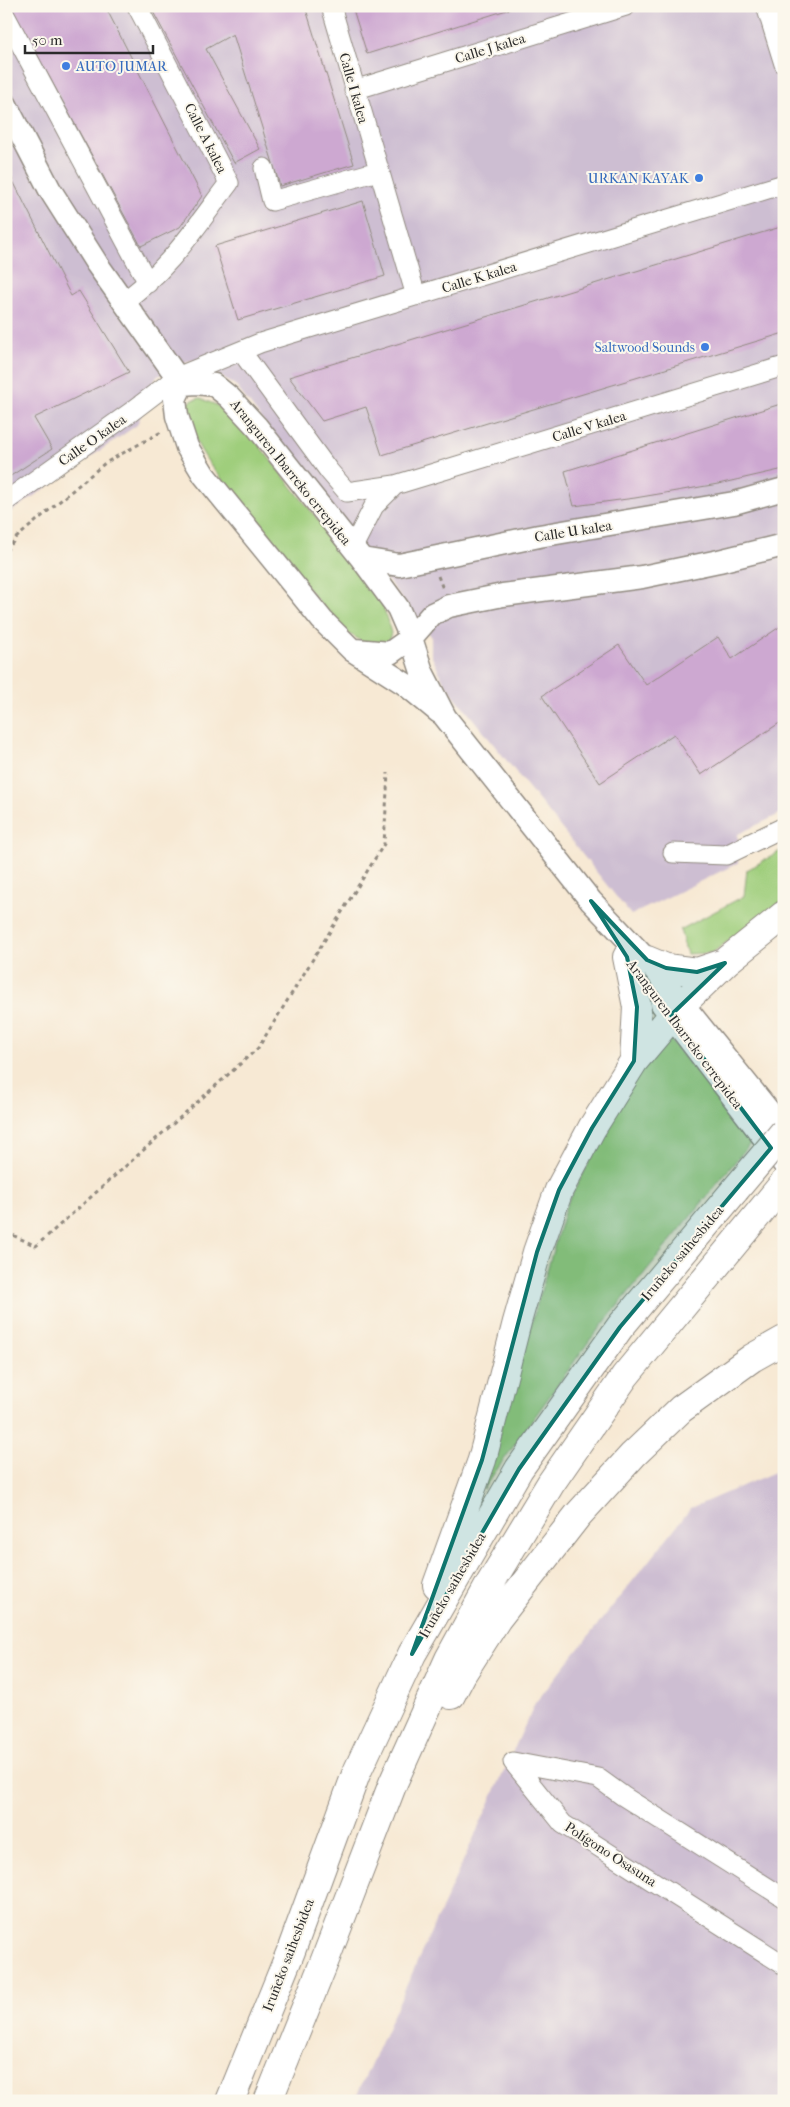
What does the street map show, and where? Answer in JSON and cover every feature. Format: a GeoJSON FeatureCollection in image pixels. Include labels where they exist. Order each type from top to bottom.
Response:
{"type":"FeatureCollection","features":[{"type":"Feature","properties":{"kind":"highway"},"geometry":{"type":"LineString","coordinates":[[412,1654],[482,1460],[534,1261],[559,1190],[592,1128],[634,1061],[725,962],[784,915]]}},
{"type":"Feature","properties":{"kind":"highway"},"geometry":{"type":"LineString","coordinates":[[634,1061],[637,959],[666,968],[697,972],[725,962]]}},
{"type":"Feature","properties":{"kind":"highway","name":"Iruñeko saihesbidea"},"geometry":{"type":"LineString","coordinates":[[230,2101],[291,1951],[356,1774],[412,1654],[519,1469],[620,1327],[784,1131]]}},
{"type":"Feature","properties":{"kind":"highway"},"geometry":{"type":"LineString","coordinates":[[268,2101],[393,1783],[449,1659],[491,1582],[551,1482],[625,1376],[784,1183]]}},
{"type":"Feature","properties":{"kind":"highway"},"geometry":{"type":"LineString","coordinates":[[325,1960],[375,1873],[427,1744],[462,1674],[497,1619],[578,1515],[640,1448],[681,1409],[752,1358],[784,1340]]}},
{"type":"Feature","properties":{"kind":"street","name":"Calle A kalea"},"geometry":{"type":"LineString","coordinates":[[122,302],[148,284],[171,259],[229,183],[137,6]]}},
{"type":"Feature","properties":{"kind":"street","name":"Calle I kalea"},"geometry":{"type":"LineString","coordinates":[[331,6],[354,90],[416,296]]}},
{"type":"Feature","properties":{"kind":"street","name":"Calle J kalea"},"geometry":{"type":"LineString","coordinates":[[354,90],[626,6]]}},
{"type":"Feature","properties":{"kind":"street"},"geometry":{"type":"LineString","coordinates":[[766,6],[783,62]]}},
{"type":"Feature","properties":{"kind":"street"},"geometry":{"type":"LineString","coordinates":[[6,17],[148,284]]}},
{"type":"Feature","properties":{"kind":"street"},"geometry":{"type":"LineString","coordinates":[[6,104],[50,190],[122,302],[180,381]]}},
{"type":"Feature","properties":{"kind":"street"},"geometry":{"type":"LineString","coordinates":[[264,168],[272,201],[378,170]]}},
{"type":"Feature","properties":{"kind":"street","name":"Calle K kalea"},"geometry":{"type":"LineString","coordinates":[[180,381],[241,351],[260,344],[784,184]]}},
{"type":"Feature","properties":{"kind":"street","name":"Calle V kalea"},"geometry":{"type":"LineString","coordinates":[[241,351],[329,471],[347,492],[394,485],[784,366]]}},
{"type":"Feature","properties":{"kind":"street","name":"Aranguren Ibarreko errepidea"},"geometry":{"type":"LineString","coordinates":[[445,717],[405,684],[352,650],[322,620],[204,475],[188,447],[179,423],[175,399],[180,381],[214,385],[229,397],[257,427],[358,553],[398,608],[411,638],[422,672],[445,717],[590,900],[611,937],[637,959],[674,1018],[741,1106],[760,1135],[784,1164]]}},
{"type":"Feature","properties":{"kind":"street","name":"Calle O kalea"},"geometry":{"type":"LineString","coordinates":[[6,501],[131,412],[180,381]]}},
{"type":"Feature","properties":{"kind":"street","name":"Calle V kalea"},"geometry":{"type":"LineString","coordinates":[[358,553],[374,506],[394,485]]}},
{"type":"Feature","properties":{"kind":"street","name":"Calle U kalea"},"geometry":{"type":"LineString","coordinates":[[358,553],[399,564],[432,556],[734,503],[784,489]]}},
{"type":"Feature","properties":{"kind":"street"},"geometry":{"type":"LineString","coordinates":[[352,650],[390,654],[411,638],[432,614],[448,606],[503,595],[642,577],[784,545]]}},
{"type":"Feature","properties":{"kind":"street"},"geometry":{"type":"LineString","coordinates":[[673,853],[726,855],[784,827]]}},
{"type":"Feature","properties":{"kind":"street","name":"Aranguren Ibarreko errepidea"},"geometry":{"type":"LineString","coordinates":[[674,1018],[766,1108],[784,1131]]}},
{"type":"Feature","properties":{"kind":"street","name":"Polígono Osasuna"},"geometry":{"type":"LineString","coordinates":[[784,1898],[623,1796],[598,1778],[512,1762],[563,1824],[784,1965]]}},
{"type":"Feature","properties":{"kind":"path"},"geometry":{"type":"LineString","coordinates":[[6,551],[16,538],[105,463],[179,423]]}},
{"type":"Feature","properties":{"kind":"path"},"geometry":{"type":"LineString","coordinates":[[432,556],[448,606]]}},
{"type":"Feature","properties":{"kind":"path"},"geometry":{"type":"LineString","coordinates":[[6,1232],[36,1246],[258,1048],[384,844],[388,773]]}},
{"type":"Feature","properties":{"kind":"highlighted area"},"geometry":{"type":"Polygon","coordinates":[[[591,901],[647,960],[666,968],[697,972],[725,963],[671,1015],[771,1148],[620,1327],[519,1469],[412,1654],[482,1460],[537,1252],[559,1190],[592,1128],[634,1061],[637,1007],[627,957],[591,901]]]}},
{"type":"Feature","properties":{"kind":"shaded area"},"geometry":{"type":"Polygon","coordinates":[[[6,6],[780,6],[784,18],[784,812],[738,834],[738,863],[631,915],[445,684],[431,655],[431,636],[235,385],[192,360],[156,377],[137,425],[6,515],[6,6]]]}},
{"type":"Feature","properties":{"kind":"shaded area"},"geometry":{"type":"Polygon","coordinates":[[[784,1468],[784,2101],[354,2101],[535,1703],[691,1508],[784,1468]]]}},
{"type":"Feature","properties":{"kind":"green space"},"geometry":{"type":"Polygon","coordinates":[[[200,398],[218,406],[246,429],[381,599],[391,633],[388,643],[366,644],[348,633],[330,616],[209,463],[193,435],[188,419],[187,404],[200,398]]]}},
{"type":"Feature","properties":{"kind":"green space"},"geometry":{"type":"Polygon","coordinates":[[[784,849],[784,900],[712,953],[687,954],[680,930],[744,896],[747,870],[784,849]]]}},
{"type":"Feature","properties":{"kind":"green space"},"geometry":{"type":"Polygon","coordinates":[[[668,1037],[752,1141],[589,1341],[483,1489],[566,1206],[635,1077],[668,1037]]]}},
{"type":"Feature","properties":{"kind":"building"},"geometry":{"type":"Polygon","coordinates":[[[11,6],[105,6],[202,196],[180,227],[141,246],[11,6]]]}},
{"type":"Feature","properties":{"kind":"building"},"geometry":{"type":"Polygon","coordinates":[[[150,6],[305,6],[354,164],[280,186],[233,34],[206,49],[260,149],[234,163],[150,6]]]}},
{"type":"Feature","properties":{"kind":"building"},"geometry":{"type":"Polygon","coordinates":[[[352,6],[509,6],[510,9],[367,54],[352,6]]]}},
{"type":"Feature","properties":{"kind":"building"},"geometry":{"type":"Polygon","coordinates":[[[6,167],[71,296],[79,291],[129,372],[34,418],[52,449],[6,479],[6,167]]]}},
{"type":"Feature","properties":{"kind":"building"},"geometry":{"type":"Polygon","coordinates":[[[363,201],[385,276],[238,320],[215,246],[363,201]]]}},
{"type":"Feature","properties":{"kind":"building"},"geometry":{"type":"Polygon","coordinates":[[[784,226],[784,333],[382,455],[366,407],[322,421],[289,377],[784,226]]]}},
{"type":"Feature","properties":{"kind":"building"},"geometry":{"type":"Polygon","coordinates":[[[784,403],[784,469],[718,484],[574,506],[565,471],[784,403]]]}},
{"type":"Feature","properties":{"kind":"building"},"geometry":{"type":"Polygon","coordinates":[[[784,624],[784,720],[701,775],[674,734],[600,783],[542,696],[619,645],[646,685],[718,637],[732,659],[784,624]]]}},
{"type":"Feature","properties":{"kind":"place","name":"AUTO JUMAR"},"geometry":{"type":"Point","coordinates":[66,66]}},
{"type":"Feature","properties":{"kind":"place","name":"URKAN KAYAK"},"geometry":{"type":"Point","coordinates":[699,178]}},
{"type":"Feature","properties":{"kind":"place","name":"Saltwood Sounds"},"geometry":{"type":"Point","coordinates":[705,347]}}]}
